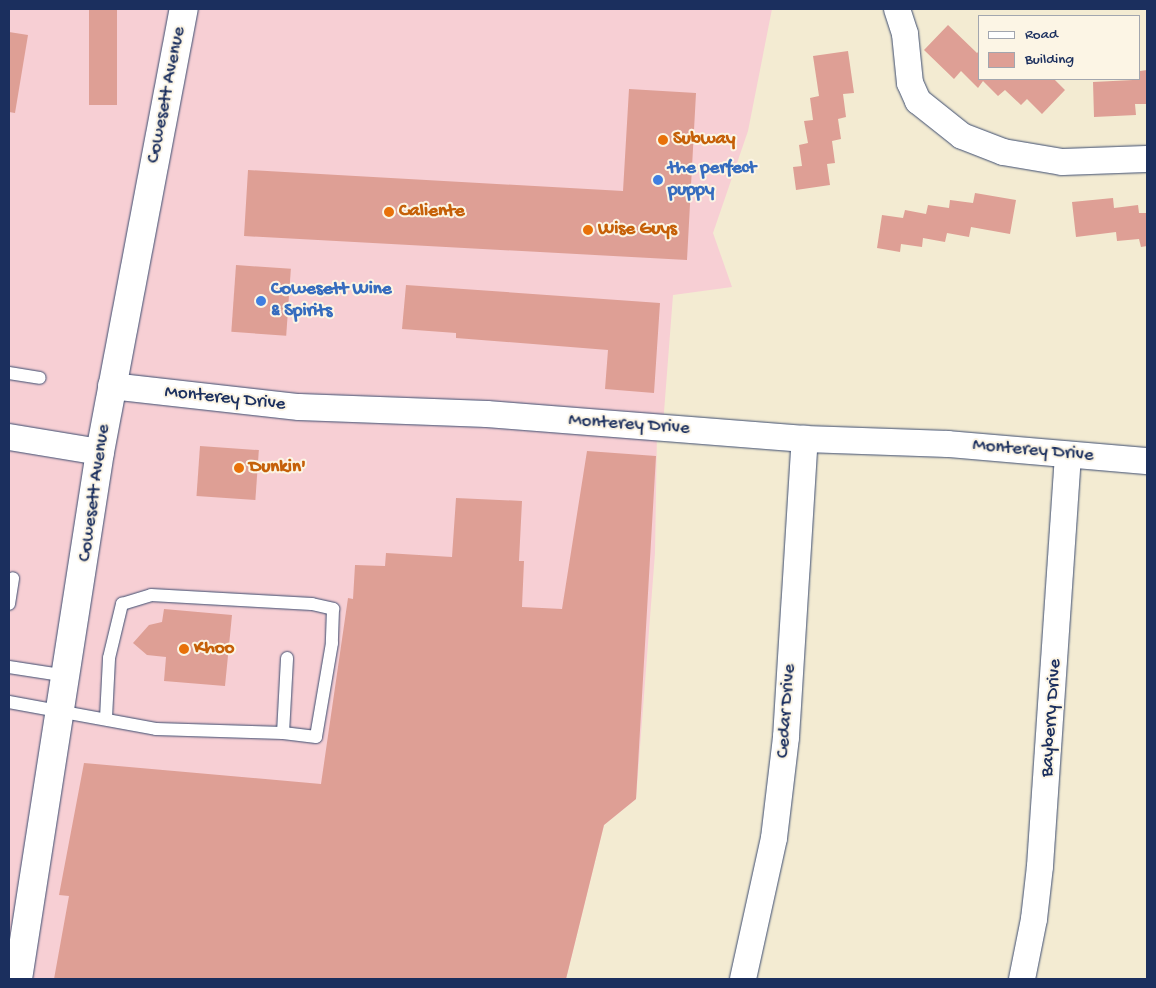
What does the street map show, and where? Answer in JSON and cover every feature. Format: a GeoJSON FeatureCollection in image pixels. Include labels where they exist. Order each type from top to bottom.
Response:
{"type":"FeatureCollection","features":[{"type":"Feature","properties":{"kind":"main road","name":"Cowesett Avenue"},"geometry":{"type":"LineString","coordinates":[[18,979],[68,676],[100,452],[184,9]]}},
{"type":"Feature","properties":{"kind":"street"},"geometry":{"type":"LineString","coordinates":[[898,9],[904,34],[910,82],[918,101],[962,136],[1003,152],[1062,162],[1147,159]]}},
{"type":"Feature","properties":{"kind":"street","name":"Monterey Drive"},"geometry":{"type":"LineString","coordinates":[[112,386],[298,407],[487,414],[805,439],[948,444],[1147,461]]}},
{"type":"Feature","properties":{"kind":"street"},"geometry":{"type":"LineString","coordinates":[[9,437],[100,452]]}},
{"type":"Feature","properties":{"kind":"street","name":"Cedar Drive"},"geometry":{"type":"LineString","coordinates":[[743,979],[774,838],[786,737],[805,439]]}},
{"type":"Feature","properties":{"kind":"street","name":"Bayberry Drive"},"geometry":{"type":"LineString","coordinates":[[1022,979],[1034,919],[1044,829],[1068,455]]}},
{"type":"Feature","properties":{"kind":"lane"},"geometry":{"type":"LineString","coordinates":[[9,373],[40,378]]}},
{"type":"Feature","properties":{"kind":"lane"},"geometry":{"type":"LineString","coordinates":[[9,604],[13,578]]}},
{"type":"Feature","properties":{"kind":"lane"},"geometry":{"type":"LineString","coordinates":[[9,702],[106,718],[156,729],[283,733],[316,737],[332,643],[334,609],[312,604],[151,595],[122,604],[109,658],[106,718]]}},
{"type":"Feature","properties":{"kind":"lane"},"geometry":{"type":"LineString","coordinates":[[283,733],[287,658]]}},
{"type":"Feature","properties":{"kind":"lane"},"geometry":{"type":"LineString","coordinates":[[9,667],[68,676]]}},
{"type":"Feature","properties":{"kind":"shaded area"},"geometry":{"type":"Polygon","coordinates":[[[9,9],[772,9],[748,131],[713,233],[732,287],[673,295],[663,425],[657,433],[655,553],[636,799],[604,825],[566,979],[9,979],[9,9]]]}},
{"type":"Feature","properties":{"kind":"building"},"geometry":{"type":"Polygon","coordinates":[[[89,9],[117,9],[117,105],[89,105],[89,9]]]}},
{"type":"Feature","properties":{"kind":"building"},"geometry":{"type":"Polygon","coordinates":[[[948,25],[978,52],[978,80],[1055,80],[1065,90],[1042,114],[1027,99],[1021,105],[1005,90],[998,96],[983,81],[978,88],[961,71],[954,79],[924,50],[948,25]]]}},
{"type":"Feature","properties":{"kind":"building"},"geometry":{"type":"Polygon","coordinates":[[[9,32],[28,35],[15,113],[9,112],[9,32]]]}},
{"type":"Feature","properties":{"kind":"building"},"geometry":{"type":"Polygon","coordinates":[[[848,51],[854,93],[843,94],[846,117],[838,119],[841,139],[832,141],[835,163],[827,164],[830,185],[796,190],[793,167],[802,166],[799,145],[808,143],[804,121],[813,120],[810,98],[819,96],[813,56],[848,51]]]}},
{"type":"Feature","properties":{"kind":"building"},"geometry":{"type":"Polygon","coordinates":[[[1147,70],[1147,104],[1135,104],[1136,115],[1094,117],[1093,82],[1141,80],[1141,71],[1147,70]]]}},
{"type":"Feature","properties":{"kind":"building"},"geometry":{"type":"Polygon","coordinates":[[[629,89],[696,93],[687,260],[244,236],[248,170],[623,191],[629,89]]]}},
{"type":"Feature","properties":{"kind":"building"},"geometry":{"type":"Polygon","coordinates":[[[975,193],[1016,200],[1010,234],[971,227],[969,237],[947,233],[945,242],[923,238],[922,247],[901,244],[900,252],[877,248],[882,215],[903,218],[905,210],[926,214],[928,205],[949,208],[950,200],[973,203],[975,193]]]}},
{"type":"Feature","properties":{"kind":"building"},"geometry":{"type":"Polygon","coordinates":[[[1113,198],[1114,208],[1138,205],[1139,213],[1147,213],[1147,246],[1141,247],[1139,239],[1117,241],[1116,232],[1076,237],[1072,202],[1113,198]]]}},
{"type":"Feature","properties":{"kind":"building","name":"Cowesett Wine & Spirits"},"geometry":{"type":"Polygon","coordinates":[[[236,265],[291,269],[286,336],[231,332],[236,265]]]}},
{"type":"Feature","properties":{"kind":"building"},"geometry":{"type":"Polygon","coordinates":[[[406,285],[660,303],[654,393],[605,389],[608,350],[456,338],[456,333],[402,329],[406,285]]]}},
{"type":"Feature","properties":{"kind":"building"},"geometry":{"type":"Polygon","coordinates":[[[200,446],[259,450],[255,500],[197,496],[200,446]]]}},
{"type":"Feature","properties":{"kind":"building"},"geometry":{"type":"Polygon","coordinates":[[[587,451],[656,456],[636,799],[604,825],[566,979],[54,979],[69,896],[59,895],[84,763],[321,784],[348,598],[353,599],[355,565],[385,566],[386,553],[452,557],[456,498],[522,501],[519,561],[524,561],[522,607],[562,609],[587,451]]]}},
{"type":"Feature","properties":{"kind":"building","name":"Khoo"},"geometry":{"type":"Polygon","coordinates":[[[164,609],[232,615],[225,686],[164,681],[166,657],[147,655],[133,643],[149,625],[162,622],[164,609]]]}},
{"type":"Feature","properties":{"kind":"place","name":"Subway"},"geometry":{"type":"Point","coordinates":[663,140]}},
{"type":"Feature","properties":{"kind":"place","name":"the perfect puppy"},"geometry":{"type":"Point","coordinates":[658,180]}},
{"type":"Feature","properties":{"kind":"place","name":"Caliente"},"geometry":{"type":"Point","coordinates":[389,212]}},
{"type":"Feature","properties":{"kind":"place","name":"Wise Guys"},"geometry":{"type":"Point","coordinates":[588,230]}},
{"type":"Feature","properties":{"kind":"place","name":"Cowesett Wine & Spirits"},"geometry":{"type":"Point","coordinates":[261,301]}},
{"type":"Feature","properties":{"kind":"place","name":"Dunkin'"},"geometry":{"type":"Point","coordinates":[239,468]}},
{"type":"Feature","properties":{"kind":"place","name":"Khoo"},"geometry":{"type":"Point","coordinates":[184,649]}}]}
